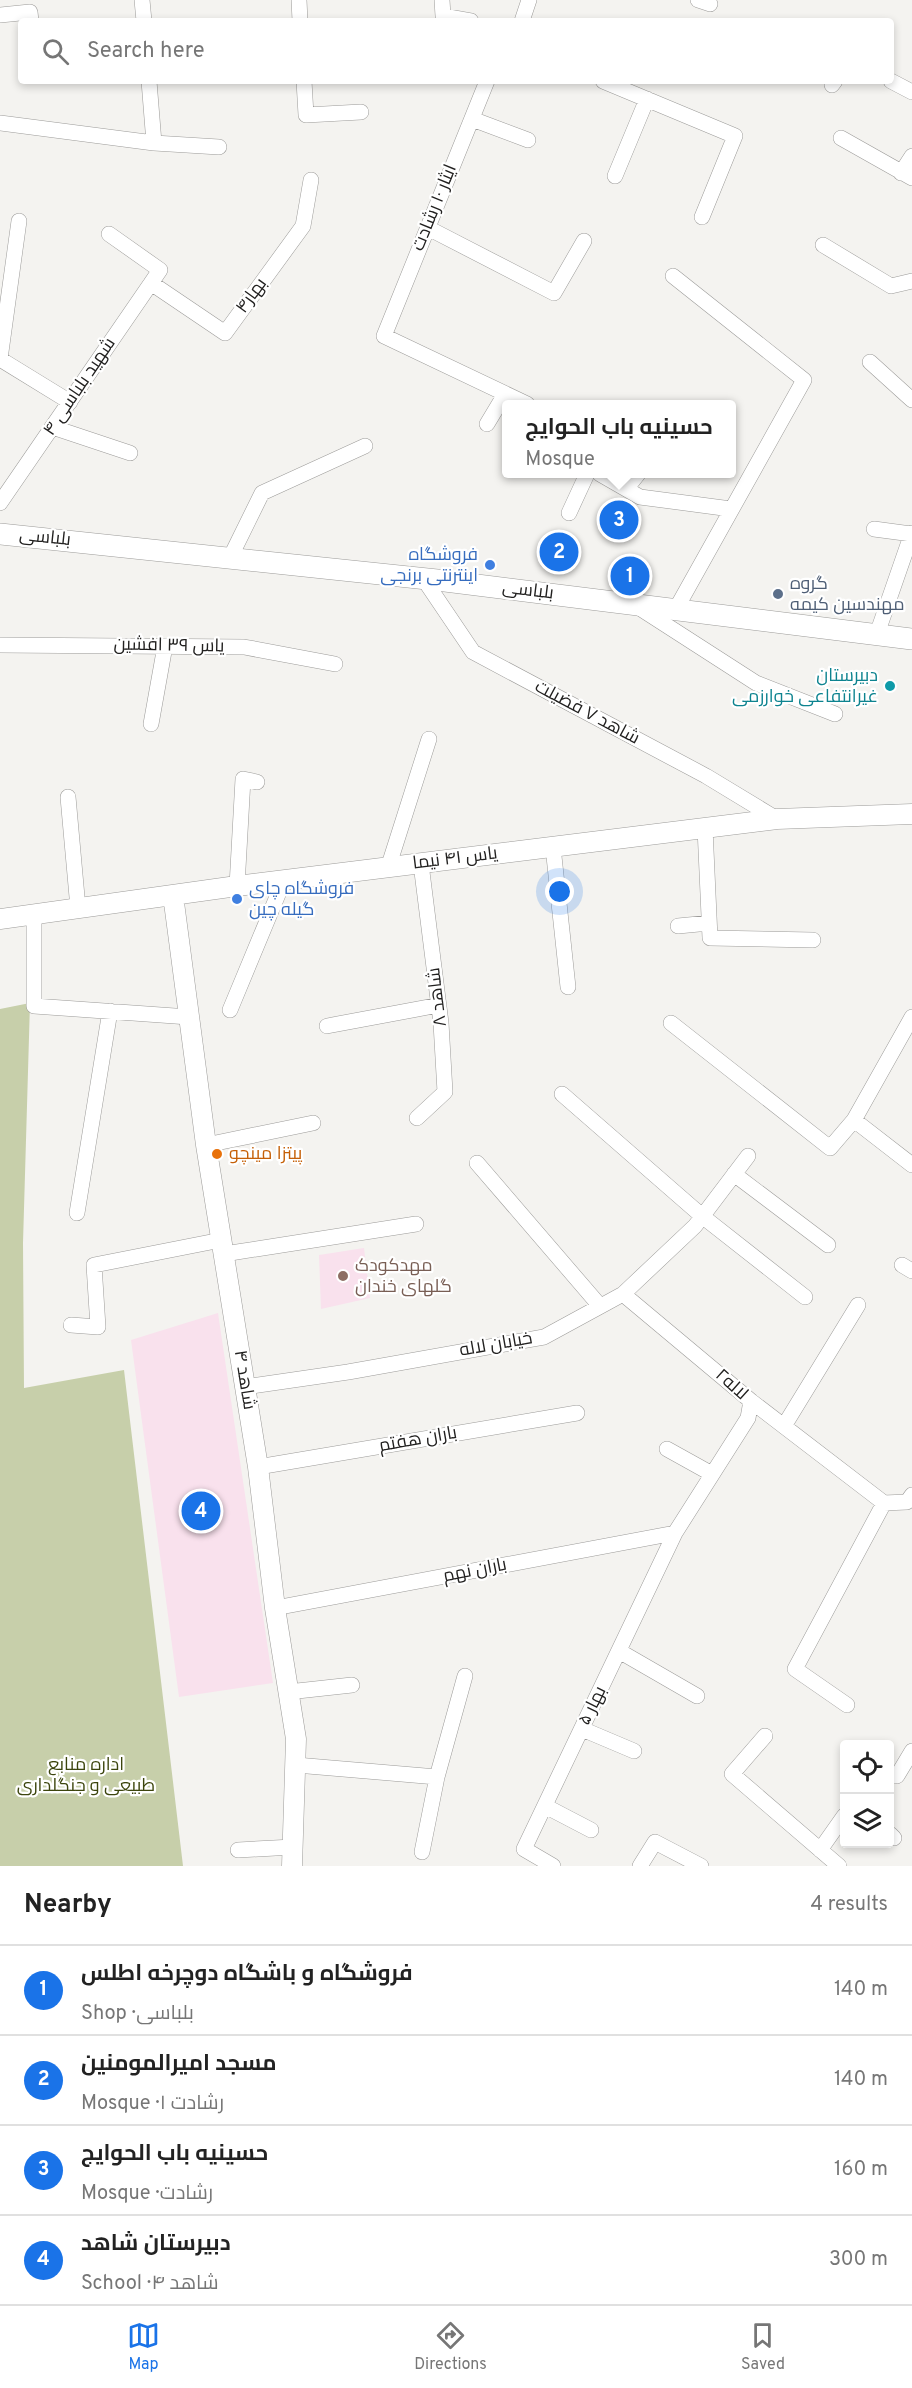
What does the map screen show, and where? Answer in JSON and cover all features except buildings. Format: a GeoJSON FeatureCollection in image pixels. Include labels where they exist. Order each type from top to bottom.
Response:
{"type":"FeatureCollection","features":[{"type":"Feature","properties":{"kind":"main road","name":"بلباسی"},"geometry":{"type":"LineString","coordinates":[[0,534],[423,578],[912,639]]}},
{"type":"Feature","properties":{"kind":"street"},"geometry":{"type":"LineString","coordinates":[[142,0],[144,18]]}},
{"type":"Feature","properties":{"kind":"street"},"geometry":{"type":"LineString","coordinates":[[299,0],[300,18]]}},
{"type":"Feature","properties":{"kind":"street"},"geometry":{"type":"LineString","coordinates":[[442,0],[443,16],[454,18]]}},
{"type":"Feature","properties":{"kind":"street"},"geometry":{"type":"LineString","coordinates":[[523,18],[529,0]]}},
{"type":"Feature","properties":{"kind":"street"},"geometry":{"type":"LineString","coordinates":[[0,15],[30,12],[31,18]]}},
{"type":"Feature","properties":{"kind":"street"},"geometry":{"type":"LineString","coordinates":[[894,83],[912,92]]}},
{"type":"Feature","properties":{"kind":"street"},"geometry":{"type":"LineString","coordinates":[[148,84],[154,142]]}},
{"type":"Feature","properties":{"kind":"street"},"geometry":{"type":"LineString","coordinates":[[304,84],[306,115],[361,112]]}},
{"type":"Feature","properties":{"kind":"street","name":"ایثار ۱۰ رشادت"},"geometry":{"type":"LineString","coordinates":[[486,84],[384,336],[505,394]]}},
{"type":"Feature","properties":{"kind":"street"},"geometry":{"type":"LineString","coordinates":[[610,84],[735,136],[702,217]]}},
{"type":"Feature","properties":{"kind":"street"},"geometry":{"type":"LineString","coordinates":[[615,176],[647,99]]}},
{"type":"Feature","properties":{"kind":"street"},"geometry":{"type":"LineString","coordinates":[[471,119],[528,140]]}},
{"type":"Feature","properties":{"kind":"street"},"geometry":{"type":"LineString","coordinates":[[0,123],[154,142],[219,147]]}},
{"type":"Feature","properties":{"kind":"street"},"geometry":{"type":"LineString","coordinates":[[841,138],[907,175],[912,156]]}},
{"type":"Feature","properties":{"kind":"street","name":"بهار۴"},"geometry":{"type":"LineString","coordinates":[[155,277],[225,333],[303,226],[311,180]]}},
{"type":"Feature","properties":{"kind":"street"},"geometry":{"type":"LineString","coordinates":[[19,221],[0,359],[70,402]]}},
{"type":"Feature","properties":{"kind":"street"},"geometry":{"type":"LineString","coordinates":[[428,228],[554,294],[584,241]]}},
{"type":"Feature","properties":{"kind":"street"},"geometry":{"type":"LineString","coordinates":[[109,234],[155,277]]}},
{"type":"Feature","properties":{"kind":"street"},"geometry":{"type":"LineString","coordinates":[[823,245],[891,286],[912,281]]}},
{"type":"Feature","properties":{"kind":"street"},"geometry":{"type":"LineString","coordinates":[[673,276],[804,380],[676,609]]}},
{"type":"Feature","properties":{"kind":"street","name":"شهید بلباسی ۴"},"geometry":{"type":"LineString","coordinates":[[0,503],[155,277]]}},
{"type":"Feature","properties":{"kind":"street"},"geometry":{"type":"LineString","coordinates":[[870,362],[912,400]]}},
{"type":"Feature","properties":{"kind":"street"},"geometry":{"type":"LineString","coordinates":[[487,424],[505,394],[517,400]]}},
{"type":"Feature","properties":{"kind":"street"},"geometry":{"type":"LineString","coordinates":[[52,427],[130,453]]}},
{"type":"Feature","properties":{"kind":"street"},"geometry":{"type":"LineString","coordinates":[[230,558],[262,493],[365,446]]}},
{"type":"Feature","properties":{"kind":"street"},"geometry":{"type":"LineString","coordinates":[[569,513],[584,478]]}},
{"type":"Feature","properties":{"kind":"street"},"geometry":{"type":"LineString","coordinates":[[607,478],[640,497],[731,509]]}},
{"type":"Feature","properties":{"kind":"street"},"geometry":{"type":"LineString","coordinates":[[626,489],[635,478]]}},
{"type":"Feature","properties":{"kind":"street"},"geometry":{"type":"LineString","coordinates":[[874,529],[911,540],[877,634]]}},
{"type":"Feature","properties":{"kind":"street","name":"شاهد ۷ فضیلت"},"geometry":{"type":"LineString","coordinates":[[423,578],[473,652],[706,777],[777,819]]}},
{"type":"Feature","properties":{"kind":"street"},"geometry":{"type":"LineString","coordinates":[[633,604],[756,683],[836,714]]}},
{"type":"Feature","properties":{"kind":"street","name":"یاس ۳۹ افشین"},"geometry":{"type":"LineString","coordinates":[[0,645],[244,647],[335,664]]}},
{"type":"Feature","properties":{"kind":"street"},"geometry":{"type":"LineString","coordinates":[[151,723],[165,646]]}},
{"type":"Feature","properties":{"kind":"street"},"geometry":{"type":"LineString","coordinates":[[388,868],[429,739]]}},
{"type":"Feature","properties":{"kind":"street"},"geometry":{"type":"LineString","coordinates":[[237,886],[243,779],[257,782]]}},
{"type":"Feature","properties":{"kind":"street"},"geometry":{"type":"LineString","coordinates":[[68,797],[78,908]]}},
{"type":"Feature","properties":{"kind":"street","name":"یاس ۴۱ نیما"},"geometry":{"type":"LineString","coordinates":[[0,919],[237,886],[777,819],[912,814]]}},
{"type":"Feature","properties":{"kind":"street"},"geometry":{"type":"LineString","coordinates":[[705,828],[710,938],[813,940]]}},
{"type":"Feature","properties":{"kind":"street"},"geometry":{"type":"LineString","coordinates":[[553,847],[568,987]]}},
{"type":"Feature","properties":{"kind":"street","name":"شاهد ۸"},"geometry":{"type":"LineString","coordinates":[[417,1118],[445,1092],[439,1005],[421,864]]}},
{"type":"Feature","properties":{"kind":"street"},"geometry":{"type":"LineString","coordinates":[[230,1010],[284,880]]}},
{"type":"Feature","properties":{"kind":"street","name":"شاهد ۴"},"geometry":{"type":"LineString","coordinates":[[173,895],[206,1145],[258,1467],[275,1608],[296,1738],[293,1857]]}},
{"type":"Feature","properties":{"kind":"street"},"geometry":{"type":"LineString","coordinates":[[34,914],[34,1006],[189,1017]]}},
{"type":"Feature","properties":{"kind":"street"},"geometry":{"type":"LineString","coordinates":[[678,926],[709,923]]}},
{"type":"Feature","properties":{"kind":"street"},"geometry":{"type":"LineString","coordinates":[[327,1026],[439,1005]]}},
{"type":"Feature","properties":{"kind":"street"},"geometry":{"type":"LineString","coordinates":[[77,1213],[110,1011]]}},
{"type":"Feature","properties":{"kind":"street"},"geometry":{"type":"LineString","coordinates":[[671,1023],[830,1148],[854,1120],[912,1017]]}},
{"type":"Feature","properties":{"kind":"street"},"geometry":{"type":"LineString","coordinates":[[562,1094],[702,1216],[805,1297]]}},
{"type":"Feature","properties":{"kind":"street"},"geometry":{"type":"LineString","coordinates":[[854,1120],[912,1165]]}},
{"type":"Feature","properties":{"kind":"street"},"geometry":{"type":"LineString","coordinates":[[206,1145],[313,1123]]}},
{"type":"Feature","properties":{"kind":"street","name":"خیابان لاله"},"geometry":{"type":"LineString","coordinates":[[245,1387],[348,1372],[544,1337],[622,1294],[695,1226],[748,1156]]}},
{"type":"Feature","properties":{"kind":"street"},"geometry":{"type":"LineString","coordinates":[[477,1163],[600,1306]]}},
{"type":"Feature","properties":{"kind":"street"},"geometry":{"type":"LineString","coordinates":[[734,1174],[828,1245]]}},
{"type":"Feature","properties":{"kind":"street"},"geometry":{"type":"LineString","coordinates":[[71,1324],[98,1327],[94,1265],[416,1224]]}},
{"type":"Feature","properties":{"kind":"street","name":"لاله۲"},"geometry":{"type":"LineString","coordinates":[[622,1294],[751,1401],[748,1418],[675,1533]]}},
{"type":"Feature","properties":{"kind":"street"},"geometry":{"type":"LineString","coordinates":[[784,1426],[858,1305]]}},
{"type":"Feature","properties":{"kind":"street"},"geometry":{"type":"LineString","coordinates":[[751,1401],[884,1503],[908,1502],[912,1495]]}},
{"type":"Feature","properties":{"kind":"street","name":"باران هفتم"},"geometry":{"type":"LineString","coordinates":[[258,1467],[577,1413]]}},
{"type":"Feature","properties":{"kind":"street"},"geometry":{"type":"LineString","coordinates":[[667,1449],[712,1474]]}},
{"type":"Feature","properties":{"kind":"street"},"geometry":{"type":"LineString","coordinates":[[847,1706],[795,1669],[884,1503]]}},
{"type":"Feature","properties":{"kind":"street","name":"باران نهم"},"geometry":{"type":"LineString","coordinates":[[275,1608],[675,1533]]}},
{"type":"Feature","properties":{"kind":"street","name":"بهار ۵"},"geometry":{"type":"LineString","coordinates":[[553,1866],[524,1849],[675,1533]]}},
{"type":"Feature","properties":{"kind":"street"},"geometry":{"type":"LineString","coordinates":[[619,1651],[697,1696]]}},
{"type":"Feature","properties":{"kind":"street"},"geometry":{"type":"LineString","coordinates":[[422,1852],[437,1777],[465,1676]]}},
{"type":"Feature","properties":{"kind":"street"},"geometry":{"type":"LineString","coordinates":[[288,1692],[352,1685]]}},
{"type":"Feature","properties":{"kind":"street"},"geometry":{"type":"LineString","coordinates":[[582,1729],[634,1751]]}},
{"type":"Feature","properties":{"kind":"street"},"geometry":{"type":"LineString","coordinates":[[765,1736],[732,1774],[839,1866]]}},
{"type":"Feature","properties":{"kind":"street"},"geometry":{"type":"LineString","coordinates":[[897,1776],[912,1751]]}},
{"type":"Feature","properties":{"kind":"street"},"geometry":{"type":"LineString","coordinates":[[296,1766],[437,1777]]}},
{"type":"Feature","properties":{"kind":"street"},"geometry":{"type":"LineString","coordinates":[[545,1806],[591,1830]]}},
{"type":"Feature","properties":{"kind":"street"},"geometry":{"type":"LineString","coordinates":[[820,1850],[840,1822]]}},
{"type":"Feature","properties":{"kind":"street"},"geometry":{"type":"LineString","coordinates":[[640,1866],[655,1842],[701,1866]]}},
{"type":"Feature","properties":{"kind":"street"},"geometry":{"type":"LineString","coordinates":[[238,1850],[293,1857]]}},
{"type":"Feature","properties":{"kind":"shaded area","name":"مهدکودک گلهای خندان"},"geometry":{"type":"Polygon","coordinates":[[[364,1248],[370,1298],[321,1309],[319,1255],[364,1248]]]}},
{"type":"Feature","properties":{"kind":"shaded area"},"geometry":{"type":"Polygon","coordinates":[[[218,1313],[273,1683],[179,1697],[131,1340],[218,1313]]]}},
{"type":"Feature","properties":{"kind":"green space","name":"اداره منابع طبیعی و جنگلداری"},"geometry":{"type":"Polygon","coordinates":[[[30,1003],[23,1243],[24,1388],[124,1370],[183,1866],[0,1866],[0,1009],[30,1003]]]}},
{"type":"Feature","properties":{"kind":"place","name":"حسینیه باب الحوایج"},"geometry":{"type":"Point","coordinates":[619,520]}},
{"type":"Feature","properties":{"kind":"place","name":"مسجد امیرالمومنین"},"geometry":{"type":"Point","coordinates":[559,552]}},
{"type":"Feature","properties":{"kind":"place","name":"فروشگاه اینترنتی برنجی"},"geometry":{"type":"Point","coordinates":[490,565]}},
{"type":"Feature","properties":{"kind":"place","name":"فروشگاه و باشگاه دوچرخه اطلس"},"geometry":{"type":"Point","coordinates":[630,576]}},
{"type":"Feature","properties":{"kind":"place","name":"گروه مهندسین کیمه"},"geometry":{"type":"Point","coordinates":[778,594]}},
{"type":"Feature","properties":{"kind":"place","name":"دبیرستان غیرانتفاعی خوارزمی"},"geometry":{"type":"Point","coordinates":[890,686]}},
{"type":"Feature","properties":{"kind":"place","name":"فروشگاه چای گیله‌ چین"},"geometry":{"type":"Point","coordinates":[237,899]}},
{"type":"Feature","properties":{"kind":"place","name":"پیتزا مینچو"},"geometry":{"type":"Point","coordinates":[217,1154]}},
{"type":"Feature","properties":{"kind":"place","name":"مهدکودک گلهای خندان"},"geometry":{"type":"Point","coordinates":[343,1276]}},
{"type":"Feature","properties":{"kind":"place","name":"دبیرستان شاهد"},"geometry":{"type":"Point","coordinates":[201,1511]}}]}
